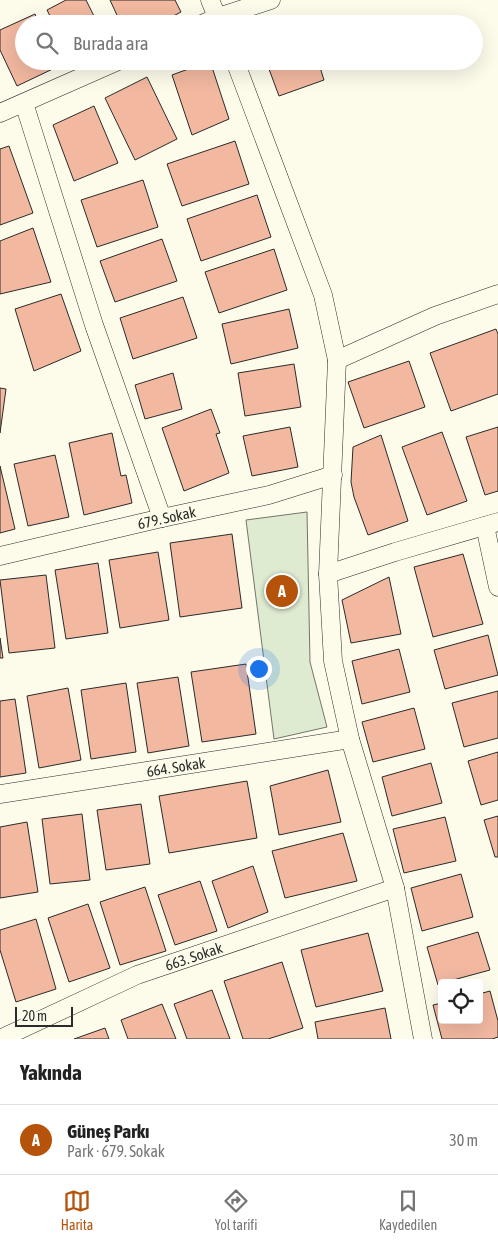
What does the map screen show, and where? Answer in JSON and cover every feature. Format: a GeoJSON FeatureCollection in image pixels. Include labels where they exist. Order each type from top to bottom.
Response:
{"type":"FeatureCollection","features":[{"type":"Feature","properties":{"kind":"street"},"geometry":{"type":"LineString","coordinates":[[210,0],[212,15]]}},
{"type":"Feature","properties":{"kind":"street"},"geometry":{"type":"LineString","coordinates":[[230,15],[271,0]]}},
{"type":"Feature","properties":{"kind":"street"},"geometry":{"type":"LineString","coordinates":[[0,113],[98,70]]}},
{"type":"Feature","properties":{"kind":"street"},"geometry":{"type":"LineString","coordinates":[[238,70],[322,295],[336,360],[328,574],[333,661],[350,739],[395,888],[424,1039]]}},
{"type":"Feature","properties":{"kind":"street"},"geometry":{"type":"LineString","coordinates":[[24,103],[94,325],[162,518]]}},
{"type":"Feature","properties":{"kind":"street"},"geometry":{"type":"LineString","coordinates":[[336,360],[435,316],[498,294]]}},
{"type":"Feature","properties":{"kind":"street","name":"679. Sokak"},"geometry":{"type":"LineString","coordinates":[[0,556],[269,495],[333,475]]}},
{"type":"Feature","properties":{"kind":"street"},"geometry":{"type":"LineString","coordinates":[[328,574],[394,552],[492,524],[498,587]]}},
{"type":"Feature","properties":{"kind":"street","name":"664. Sokak"},"geometry":{"type":"LineString","coordinates":[[0,794],[350,739]]}},
{"type":"Feature","properties":{"kind":"street","name":"663. Sokak"},"geometry":{"type":"LineString","coordinates":[[0,1039],[138,974],[395,888]]}},
{"type":"Feature","properties":{"kind":"green space"},"geometry":{"type":"Polygon","coordinates":[[[307,512],[310,662],[327,727],[274,739],[246,520],[307,512]]]}},
{"type":"Feature","properties":{"kind":"building"},"geometry":{"type":"Polygon","coordinates":[[[66,0],[86,0],[94,15],[50,15],[47,10],[66,0]]]}},
{"type":"Feature","properties":{"kind":"building"},"geometry":{"type":"Polygon","coordinates":[[[110,0],[175,0],[181,12],[175,15],[117,15],[110,0]]]}},
{"type":"Feature","properties":{"kind":"building"},"geometry":{"type":"Polygon","coordinates":[[[15,23],[15,70],[51,70],[17,86],[0,50],[0,30],[15,23]]]}},
{"type":"Feature","properties":{"kind":"building"},"geometry":{"type":"Polygon","coordinates":[[[186,70],[213,70],[229,119],[192,135],[172,75],[186,70]]]}},
{"type":"Feature","properties":{"kind":"building"},"geometry":{"type":"Polygon","coordinates":[[[269,70],[321,70],[324,80],[279,96],[269,70]]]}},
{"type":"Feature","properties":{"kind":"building"},"geometry":{"type":"Polygon","coordinates":[[[147,77],[177,139],[135,160],[105,98],[147,77]]]}},
{"type":"Feature","properties":{"kind":"building"},"geometry":{"type":"Polygon","coordinates":[[[94,106],[118,163],[74,181],[53,125],[94,106]]]}},
{"type":"Feature","properties":{"kind":"building"},"geometry":{"type":"Polygon","coordinates":[[[235,141],[249,184],[182,206],[167,164],[235,141]]]}},
{"type":"Feature","properties":{"kind":"building"},"geometry":{"type":"Polygon","coordinates":[[[9,146],[33,213],[0,225],[0,149],[9,146]]]}},
{"type":"Feature","properties":{"kind":"building"},"geometry":{"type":"Polygon","coordinates":[[[143,180],[158,227],[97,247],[81,200],[143,180]]]}},
{"type":"Feature","properties":{"kind":"building"},"geometry":{"type":"Polygon","coordinates":[[[257,195],[271,237],[201,261],[187,219],[257,195]]]}},
{"type":"Feature","properties":{"kind":"building"},"geometry":{"type":"Polygon","coordinates":[[[33,228],[51,282],[0,294],[0,241],[33,228]]]}},
{"type":"Feature","properties":{"kind":"building"},"geometry":{"type":"Polygon","coordinates":[[[162,239],[177,281],[115,302],[100,261],[162,239]]]}},
{"type":"Feature","properties":{"kind":"building"},"geometry":{"type":"Polygon","coordinates":[[[274,249],[287,290],[219,313],[205,272],[274,249]]]}},
{"type":"Feature","properties":{"kind":"building"},"geometry":{"type":"Polygon","coordinates":[[[61,294],[81,351],[34,371],[15,309],[61,294]]]}},
{"type":"Feature","properties":{"kind":"building"},"geometry":{"type":"Polygon","coordinates":[[[183,297],[197,338],[133,359],[120,318],[183,297]]]}},
{"type":"Feature","properties":{"kind":"building"},"geometry":{"type":"Polygon","coordinates":[[[289,309],[298,348],[231,364],[222,324],[289,309]]]}},
{"type":"Feature","properties":{"kind":"building"},"geometry":{"type":"Polygon","coordinates":[[[496,329],[498,334],[498,394],[451,411],[430,353],[496,329]]]}},
{"type":"Feature","properties":{"kind":"building"},"geometry":{"type":"Polygon","coordinates":[[[409,361],[425,407],[364,428],[348,382],[409,361]]]}},
{"type":"Feature","properties":{"kind":"building"},"geometry":{"type":"Polygon","coordinates":[[[294,364],[301,407],[245,416],[238,373],[294,364]]]}},
{"type":"Feature","properties":{"kind":"building"},"geometry":{"type":"Polygon","coordinates":[[[173,373],[182,409],[145,419],[135,385],[173,373]]]}},
{"type":"Feature","properties":{"kind":"building"},"geometry":{"type":"Polygon","coordinates":[[[0,388],[6,389],[0,433],[0,388]]]}},
{"type":"Feature","properties":{"kind":"building"},"geometry":{"type":"Polygon","coordinates":[[[211,409],[220,433],[216,434],[229,473],[184,491],[162,428],[211,409]]]}},
{"type":"Feature","properties":{"kind":"building"},"geometry":{"type":"Polygon","coordinates":[[[290,427],[298,467],[252,476],[243,436],[290,427]]]}},
{"type":"Feature","properties":{"kind":"building"},"geometry":{"type":"Polygon","coordinates":[[[498,427],[498,491],[485,495],[466,437],[498,427]]]}},
{"type":"Feature","properties":{"kind":"building"},"geometry":{"type":"Polygon","coordinates":[[[442,432],[467,501],[427,515],[402,447],[442,432]]]}},
{"type":"Feature","properties":{"kind":"building"},"geometry":{"type":"Polygon","coordinates":[[[112,433],[121,476],[126,475],[132,503],[84,515],[69,443],[112,433]]]}},
{"type":"Feature","properties":{"kind":"building"},"geometry":{"type":"Polygon","coordinates":[[[381,435],[408,521],[368,535],[354,497],[351,482],[353,447],[381,435]]]}},
{"type":"Feature","properties":{"kind":"building"},"geometry":{"type":"Polygon","coordinates":[[[55,455],[69,517],[28,526],[14,464],[55,455]]]}},
{"type":"Feature","properties":{"kind":"building"},"geometry":{"type":"Polygon","coordinates":[[[0,466],[15,529],[0,533],[0,466]]]}},
{"type":"Feature","properties":{"kind":"building"},"geometry":{"type":"Polygon","coordinates":[[[232,534],[242,608],[180,617],[170,543],[232,534]]]}},
{"type":"Feature","properties":{"kind":"building"},"geometry":{"type":"Polygon","coordinates":[[[158,552],[169,620],[120,628],[109,560],[158,552]]]}},
{"type":"Feature","properties":{"kind":"building"},"geometry":{"type":"Polygon","coordinates":[[[463,554],[483,624],[433,637],[414,567],[463,554]]]}},
{"type":"Feature","properties":{"kind":"building"},"geometry":{"type":"Polygon","coordinates":[[[98,563],[108,633],[66,639],[55,570],[98,563]]]}},
{"type":"Feature","properties":{"kind":"building"},"geometry":{"type":"Polygon","coordinates":[[[46,575],[55,648],[9,653],[0,580],[46,575]]]}},
{"type":"Feature","properties":{"kind":"building"},"geometry":{"type":"Polygon","coordinates":[[[389,577],[401,634],[351,643],[342,600],[389,577]]]}},
{"type":"Feature","properties":{"kind":"building"},"geometry":{"type":"Polygon","coordinates":[[[488,635],[498,675],[445,689],[434,650],[488,635]]]}},
{"type":"Feature","properties":{"kind":"building"},"geometry":{"type":"Polygon","coordinates":[[[0,638],[3,658],[0,658],[0,638]]]}},
{"type":"Feature","properties":{"kind":"building"},"geometry":{"type":"Polygon","coordinates":[[[399,649],[410,692],[362,704],[352,661],[399,649]]]}},
{"type":"Feature","properties":{"kind":"building"},"geometry":{"type":"Polygon","coordinates":[[[246,664],[256,734],[202,742],[191,672],[246,664]]]}},
{"type":"Feature","properties":{"kind":"building"},"geometry":{"type":"Polygon","coordinates":[[[178,677],[189,746],[148,753],[137,683],[178,677]]]}},
{"type":"Feature","properties":{"kind":"building"},"geometry":{"type":"Polygon","coordinates":[[[126,683],[136,752],[91,759],[81,690],[126,683]]]}},
{"type":"Feature","properties":{"kind":"building"},"geometry":{"type":"Polygon","coordinates":[[[68,688],[81,760],[39,768],[27,696],[68,688]]]}},
{"type":"Feature","properties":{"kind":"building"},"geometry":{"type":"Polygon","coordinates":[[[498,691],[498,738],[464,747],[452,703],[498,691]]]}},
{"type":"Feature","properties":{"kind":"building"},"geometry":{"type":"Polygon","coordinates":[[[15,699],[26,773],[0,777],[0,701],[15,699]]]}},
{"type":"Feature","properties":{"kind":"building"},"geometry":{"type":"Polygon","coordinates":[[[414,708],[425,749],[373,762],[362,722],[414,708]]]}},
{"type":"Feature","properties":{"kind":"building"},"geometry":{"type":"Polygon","coordinates":[[[498,752],[498,800],[481,805],[468,761],[498,752]]]}},
{"type":"Feature","properties":{"kind":"building"},"geometry":{"type":"Polygon","coordinates":[[[431,763],[442,803],[392,816],[382,777],[431,763]]]}},
{"type":"Feature","properties":{"kind":"building"},"geometry":{"type":"Polygon","coordinates":[[[328,770],[341,822],[279,835],[270,786],[328,770]]]}},
{"type":"Feature","properties":{"kind":"building"},"geometry":{"type":"Polygon","coordinates":[[[247,781],[257,838],[169,853],[159,796],[247,781]]]}},
{"type":"Feature","properties":{"kind":"building"},"geometry":{"type":"Polygon","coordinates":[[[141,804],[150,864],[106,870],[97,810],[141,804]]]}},
{"type":"Feature","properties":{"kind":"building"},"geometry":{"type":"Polygon","coordinates":[[[82,814],[90,880],[50,884],[42,819],[82,814]]]}},
{"type":"Feature","properties":{"kind":"building"},"geometry":{"type":"Polygon","coordinates":[[[498,816],[498,857],[495,857],[484,820],[498,816]]]}},
{"type":"Feature","properties":{"kind":"building"},"geometry":{"type":"Polygon","coordinates":[[[445,817],[456,861],[404,873],[393,829],[445,817]]]}},
{"type":"Feature","properties":{"kind":"building"},"geometry":{"type":"Polygon","coordinates":[[[27,822],[38,892],[0,898],[0,827],[27,822]]]}},
{"type":"Feature","properties":{"kind":"building"},"geometry":{"type":"Polygon","coordinates":[[[343,833],[357,881],[285,898],[272,851],[343,833]]]}},
{"type":"Feature","properties":{"kind":"building"},"geometry":{"type":"Polygon","coordinates":[[[253,866],[268,912],[228,928],[212,881],[253,866]]]}},
{"type":"Feature","properties":{"kind":"building"},"geometry":{"type":"Polygon","coordinates":[[[461,874],[473,917],[422,931],[411,888],[461,874]]]}},
{"type":"Feature","properties":{"kind":"building"},"geometry":{"type":"Polygon","coordinates":[[[200,881],[217,931],[175,945],[158,895],[200,881]]]}},
{"type":"Feature","properties":{"kind":"building"},"geometry":{"type":"Polygon","coordinates":[[[145,887],[166,951],[120,965],[100,902],[145,887]]]}},
{"type":"Feature","properties":{"kind":"building"},"geometry":{"type":"Polygon","coordinates":[[[88,904],[110,968],[69,982],[48,918],[88,904]]]}},
{"type":"Feature","properties":{"kind":"building"},"geometry":{"type":"Polygon","coordinates":[[[36,919],[56,989],[16,1002],[0,950],[0,930],[36,919]]]}},
{"type":"Feature","properties":{"kind":"building"},"geometry":{"type":"Polygon","coordinates":[[[478,932],[490,970],[457,979],[438,979],[438,985],[427,947],[478,932]]]}},
{"type":"Feature","properties":{"kind":"building"},"geometry":{"type":"Polygon","coordinates":[[[368,933],[383,991],[316,1007],[301,950],[368,933]]]}},
{"type":"Feature","properties":{"kind":"building"},"geometry":{"type":"Polygon","coordinates":[[[282,962],[303,1028],[268,1039],[243,1039],[224,981],[282,962]]]}},
{"type":"Feature","properties":{"kind":"building"},"geometry":{"type":"Polygon","coordinates":[[[212,990],[230,1039],[187,1039],[174,1004],[212,990]]]}},
{"type":"Feature","properties":{"kind":"building"},"geometry":{"type":"Polygon","coordinates":[[[490,991],[498,1021],[498,1037],[492,1039],[442,1039],[438,1024],[483,1024],[483,993],[490,991]]]}},
{"type":"Feature","properties":{"kind":"building"},"geometry":{"type":"Polygon","coordinates":[[[162,1004],[176,1039],[128,1039],[121,1020],[162,1004]]]}},
{"type":"Feature","properties":{"kind":"building"},"geometry":{"type":"Polygon","coordinates":[[[438,1004],[438,1024],[433,1005],[438,1004]]]}},
{"type":"Feature","properties":{"kind":"building"},"geometry":{"type":"Polygon","coordinates":[[[385,1008],[391,1039],[318,1039],[315,1022],[385,1008]]]}},
{"type":"Feature","properties":{"kind":"building"},"geometry":{"type":"Polygon","coordinates":[[[105,1028],[109,1039],[74,1039],[105,1028]]]}},
{"type":"Feature","properties":{"kind":"place","name":"Güneş Parkı"},"geometry":{"type":"Point","coordinates":[282,591]}}]}
